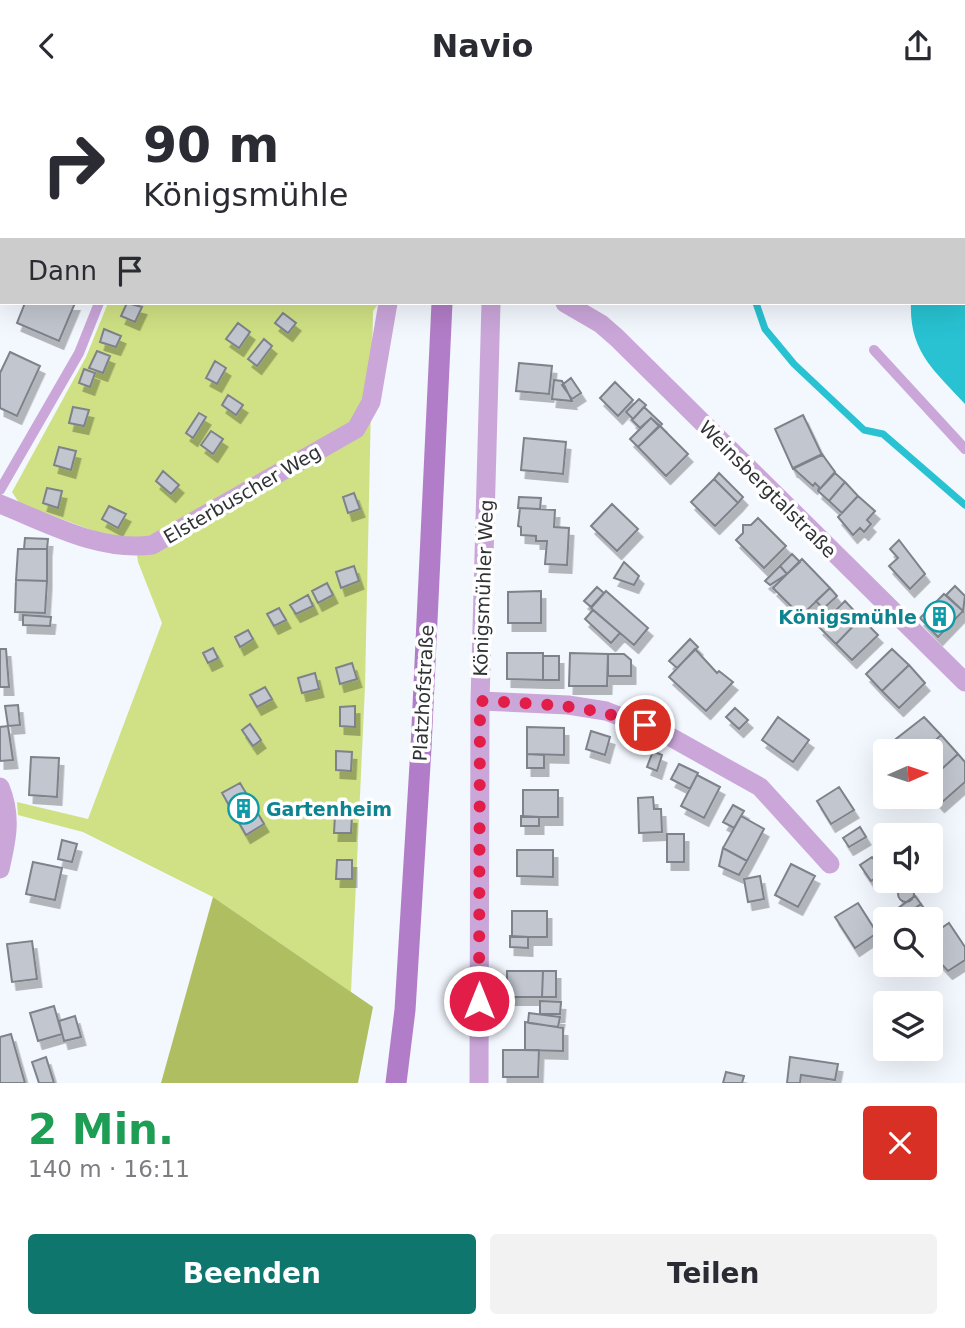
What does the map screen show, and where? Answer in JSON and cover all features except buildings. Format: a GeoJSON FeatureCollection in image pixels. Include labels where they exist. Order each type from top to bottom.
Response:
{"type":"FeatureCollection","features":[{"type":"Feature","properties":{"kind":"main road","name":"Platzhofstraße"},"geometry":{"type":"LineString","coordinates":[[396,1083],[405,1010],[419,775],[442,305]]}},
{"type":"Feature","properties":{"kind":"street","name":"Elsterbuscher Weg"},"geometry":{"type":"LineString","coordinates":[[0,504],[95,542],[131,548],[152,545],[356,429],[372,402],[388,305]]}},
{"type":"Feature","properties":{"kind":"street","name":"Königsmühler Weg"},"geometry":{"type":"LineString","coordinates":[[479,1083],[480,701],[491,305]]}},
{"type":"Feature","properties":{"kind":"street","name":"Weinsbergtalstraße"},"geometry":{"type":"LineString","coordinates":[[568,305],[609,331],[965,683]]}},
{"type":"Feature","properties":{"kind":"street"},"geometry":{"type":"LineString","coordinates":[[480,701],[568,705],[607,711],[667,735],[760,787],[830,864]]}},
{"type":"Feature","properties":{"kind":"street"},"geometry":{"type":"LineString","coordinates":[[0,787],[8,807],[8,821],[0,869]]}},
{"type":"Feature","properties":{"kind":"lane"},"geometry":{"type":"LineString","coordinates":[[0,490],[79,353],[98,305]]}},
{"type":"Feature","properties":{"kind":"lane"},"geometry":{"type":"LineString","coordinates":[[874,350],[965,449]]}},
{"type":"Feature","properties":{"kind":"green space"},"geometry":{"type":"Polygon","coordinates":[[[107,305],[378,305],[373,311],[365,686],[351,992],[213,897],[83,832],[18,815],[17,802],[88,819],[162,623],[138,562],[135,541],[119,540],[20,504],[12,492],[86,357],[107,305]]]}},
{"type":"Feature","properties":{"kind":"green space"},"geometry":{"type":"Polygon","coordinates":[[[213,897],[373,1007],[358,1083],[161,1083],[213,897]]]}},
{"type":"Feature","properties":{"kind":"water"},"geometry":{"type":"Polygon","coordinates":[[[911,305],[965,305],[965,404],[934,370],[919,348],[911,305]]]}},
{"type":"Feature","properties":{"kind":"waterway"},"geometry":{"type":"LineString","coordinates":[[757,305],[765,329],[794,364],[864,430],[883,434],[965,505]]}},
{"type":"Feature","properties":{"kind":"place","name":"Königsmühle"},"geometry":{"type":"Point","coordinates":[940,617]}},
{"type":"Feature","properties":{"kind":"place","name":"Gartenheim"},"geometry":{"type":"Point","coordinates":[243,809]}},
{"type":"Feature","properties":{"kind":"route"},"geometry":{"type":"LineString","coordinates":[[479,1001],[480,701],[568,705],[607,711],[645,725]]}}]}
